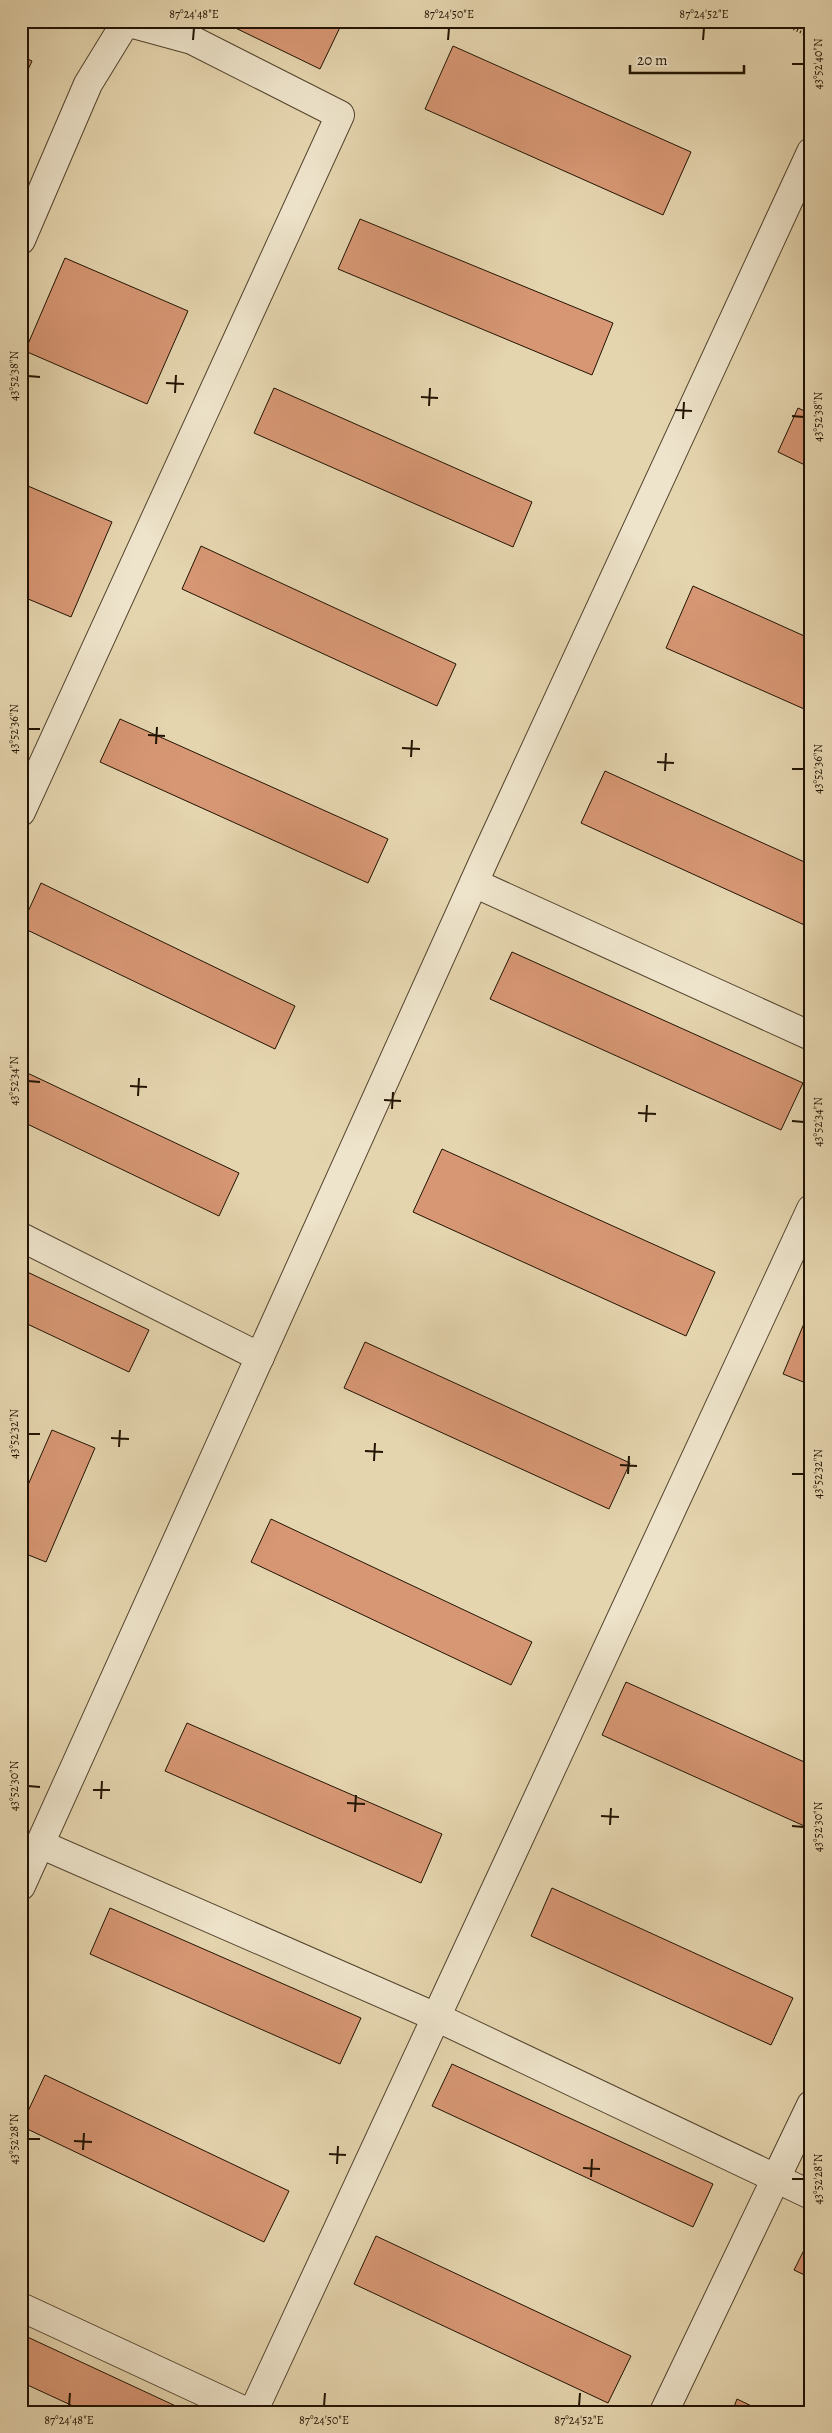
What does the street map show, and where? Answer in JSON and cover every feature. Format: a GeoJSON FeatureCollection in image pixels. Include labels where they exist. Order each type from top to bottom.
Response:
{"type":"FeatureCollection","features":[{"type":"Feature","properties":{"kind":"street"},"geometry":{"type":"LineString","coordinates":[[21,240],[88,84],[126,22],[192,40],[340,115],[21,812]]}},
{"type":"Feature","properties":{"kind":"street"},"geometry":{"type":"LineString","coordinates":[[21,1886],[474,882],[811,152]]}},
{"type":"Feature","properties":{"kind":"street"},"geometry":{"type":"LineString","coordinates":[[474,882],[811,1036]]}},
{"type":"Feature","properties":{"kind":"street"},"geometry":{"type":"LineString","coordinates":[[253,2412],[811,1209]]}},
{"type":"Feature","properties":{"kind":"street"},"geometry":{"type":"LineString","coordinates":[[21,1237],[260,1357]]}},
{"type":"Feature","properties":{"kind":"street"},"geometry":{"type":"LineString","coordinates":[[40,1844],[436,2017],[811,2195]]}},
{"type":"Feature","properties":{"kind":"street"},"geometry":{"type":"LineString","coordinates":[[664,2412],[811,2105]]}},
{"type":"Feature","properties":{"kind":"street"},"geometry":{"type":"LineString","coordinates":[[21,2307],[247,2412]]}},
{"type":"Feature","properties":{"kind":"path"},"geometry":{"type":"LineString","coordinates":[[778,21],[811,37]]}},
{"type":"Feature","properties":{"kind":"building"},"geometry":{"type":"Polygon","coordinates":[[[221,21],[343,21],[320,69],[221,21]]]}},
{"type":"Feature","properties":{"kind":"building"},"geometry":{"type":"Polygon","coordinates":[[[453,46],[691,152],[663,215],[425,109],[453,46]]]}},
{"type":"Feature","properties":{"kind":"building"},"geometry":{"type":"Polygon","coordinates":[[[21,56],[32,61],[21,85],[21,56]]]}},
{"type":"Feature","properties":{"kind":"building"},"geometry":{"type":"Polygon","coordinates":[[[360,219],[613,323],[592,375],[338,269],[360,219]]]}},
{"type":"Feature","properties":{"kind":"building"},"geometry":{"type":"Polygon","coordinates":[[[65,258],[188,311],[147,404],[25,351],[65,258]]]}},
{"type":"Feature","properties":{"kind":"building"},"geometry":{"type":"Polygon","coordinates":[[[274,388],[532,502],[513,547],[254,433],[274,388]]]}},
{"type":"Feature","properties":{"kind":"building"},"geometry":{"type":"Polygon","coordinates":[[[798,408],[811,414],[811,468],[778,452],[798,408]]]}},
{"type":"Feature","properties":{"kind":"building"},"geometry":{"type":"Polygon","coordinates":[[[21,483],[112,522],[71,617],[21,596],[21,483]]]}},
{"type":"Feature","properties":{"kind":"building"},"geometry":{"type":"Polygon","coordinates":[[[201,546],[456,664],[437,706],[182,589],[201,546]]]}},
{"type":"Feature","properties":{"kind":"building"},"geometry":{"type":"Polygon","coordinates":[[[693,586],[811,639],[811,712],[666,648],[693,586]]]}},
{"type":"Feature","properties":{"kind":"building"},"geometry":{"type":"Polygon","coordinates":[[[120,719],[388,839],[368,883],[100,762],[120,719]]]}},
{"type":"Feature","properties":{"kind":"building"},"geometry":{"type":"Polygon","coordinates":[[[605,771],[811,865],[811,928],[581,823],[605,771]]]}},
{"type":"Feature","properties":{"kind":"building"},"geometry":{"type":"Polygon","coordinates":[[[41,883],[295,1006],[275,1049],[21,927],[41,883]]]}},
{"type":"Feature","properties":{"kind":"building"},"geometry":{"type":"Polygon","coordinates":[[[512,952],[803,1083],[781,1130],[490,999],[512,952]]]}},
{"type":"Feature","properties":{"kind":"building"},"geometry":{"type":"Polygon","coordinates":[[[21,1070],[239,1173],[219,1216],[21,1121],[21,1070]]]}},
{"type":"Feature","properties":{"kind":"building"},"geometry":{"type":"Polygon","coordinates":[[[442,1149],[715,1272],[686,1336],[413,1212],[442,1149]]]}},
{"type":"Feature","properties":{"kind":"building"},"geometry":{"type":"Polygon","coordinates":[[[21,1269],[149,1330],[129,1372],[21,1321],[21,1269]]]}},
{"type":"Feature","properties":{"kind":"building"},"geometry":{"type":"Polygon","coordinates":[[[811,1310],[811,1385],[783,1374],[811,1310]]]}},
{"type":"Feature","properties":{"kind":"building"},"geometry":{"type":"Polygon","coordinates":[[[365,1342],[630,1463],[609,1509],[344,1388],[365,1342]]]}},
{"type":"Feature","properties":{"kind":"building"},"geometry":{"type":"Polygon","coordinates":[[[52,1430],[95,1448],[46,1562],[21,1552],[21,1501],[52,1430]]]}},
{"type":"Feature","properties":{"kind":"building"},"geometry":{"type":"Polygon","coordinates":[[[271,1519],[532,1642],[511,1685],[251,1562],[271,1519]]]}},
{"type":"Feature","properties":{"kind":"building"},"geometry":{"type":"Polygon","coordinates":[[[626,1682],[811,1765],[811,1829],[602,1735],[626,1682]]]}},
{"type":"Feature","properties":{"kind":"building"},"geometry":{"type":"Polygon","coordinates":[[[187,1723],[442,1834],[421,1883],[165,1771],[187,1723]]]}},
{"type":"Feature","properties":{"kind":"building"},"geometry":{"type":"Polygon","coordinates":[[[552,1888],[793,1998],[771,2045],[531,1936],[552,1888]]]}},
{"type":"Feature","properties":{"kind":"building"},"geometry":{"type":"Polygon","coordinates":[[[110,1908],[361,2018],[340,2064],[90,1954],[110,1908]]]}},
{"type":"Feature","properties":{"kind":"building"},"geometry":{"type":"Polygon","coordinates":[[[452,2064],[713,2184],[693,2227],[432,2106],[452,2064]]]}},
{"type":"Feature","properties":{"kind":"building"},"geometry":{"type":"Polygon","coordinates":[[[45,2075],[289,2191],[264,2242],[21,2126],[45,2075]]]}},
{"type":"Feature","properties":{"kind":"building"},"geometry":{"type":"Polygon","coordinates":[[[376,2236],[631,2356],[608,2403],[354,2284],[376,2236]]]}},
{"type":"Feature","properties":{"kind":"building"},"geometry":{"type":"Polygon","coordinates":[[[811,2236],[811,2278],[794,2270],[811,2236]]]}},
{"type":"Feature","properties":{"kind":"building"},"geometry":{"type":"Polygon","coordinates":[[[21,2334],[180,2408],[178,2412],[86,2412],[21,2382],[21,2334]]]}},
{"type":"Feature","properties":{"kind":"building"},"geometry":{"type":"Polygon","coordinates":[[[737,2399],[764,2412],[732,2412],[737,2399]]]}}]}
